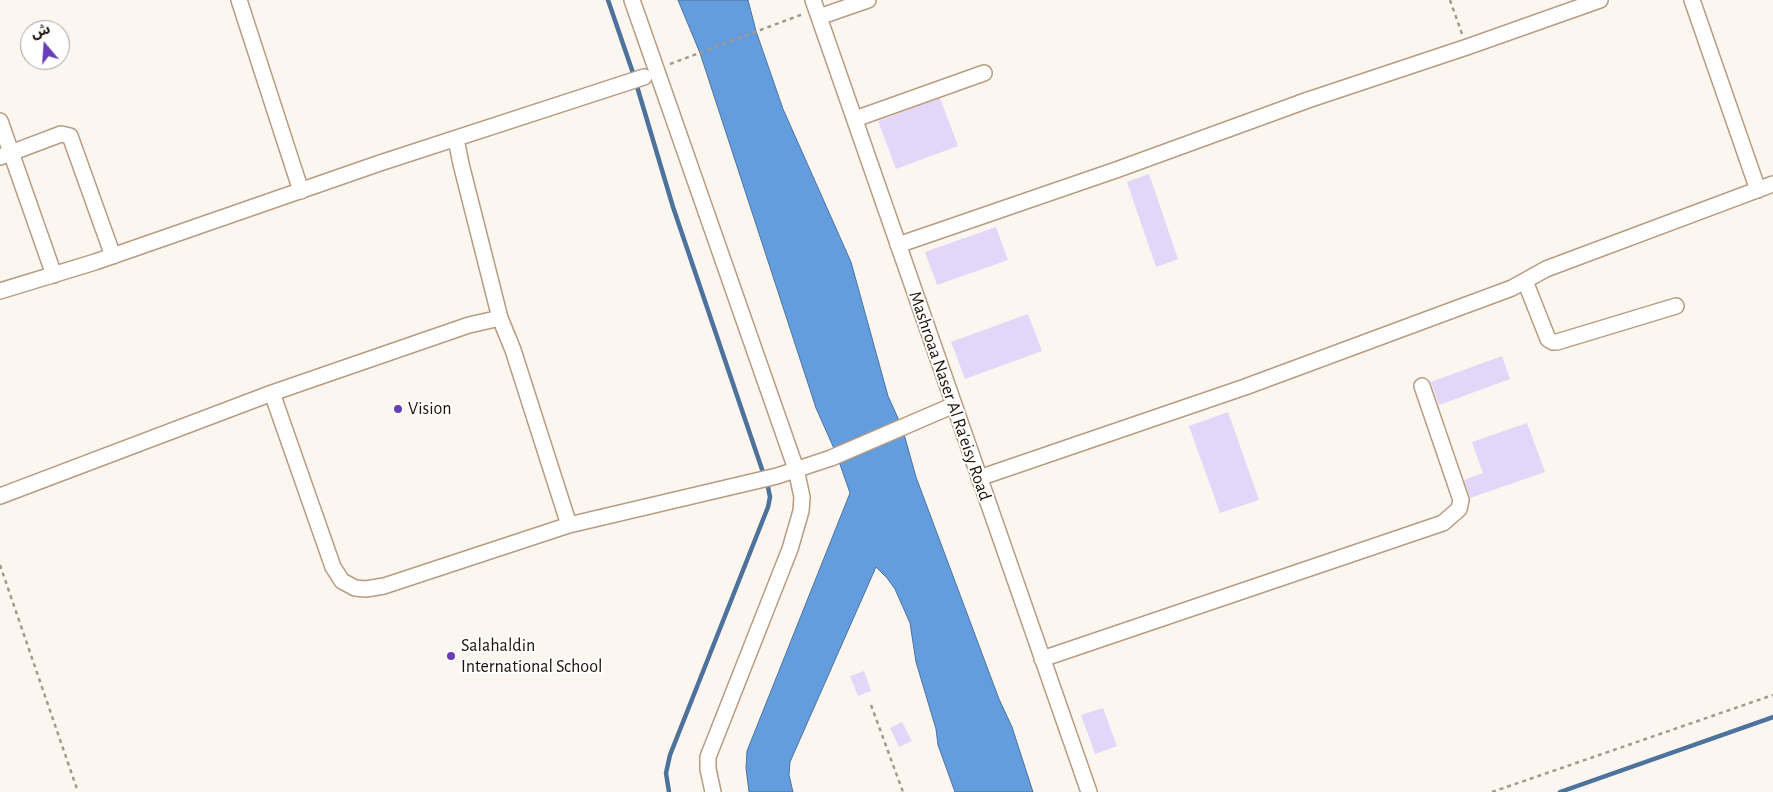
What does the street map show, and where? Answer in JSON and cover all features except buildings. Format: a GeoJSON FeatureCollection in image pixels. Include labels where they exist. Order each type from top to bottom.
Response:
{"type":"FeatureCollection","features":[{"type":"Feature","properties":{"kind":"street"},"geometry":{"type":"LineString","coordinates":[[239,0],[301,191]]}},
{"type":"Feature","properties":{"kind":"street"},"geometry":{"type":"LineString","coordinates":[[632,0],[801,487],[801,510],[790,549],[708,756],[708,770],[713,792]]}},
{"type":"Feature","properties":{"kind":"street"},"geometry":{"type":"LineString","coordinates":[[816,9],[868,0]]}},
{"type":"Feature","properties":{"kind":"street"},"geometry":{"type":"LineString","coordinates":[[898,245],[1107,173],[1308,100],[1600,0]]}},
{"type":"Feature","properties":{"kind":"street"},"geometry":{"type":"LineString","coordinates":[[1692,0],[1758,190]]}},
{"type":"Feature","properties":{"kind":"street","name":"Mashroaa Naser Al Ra'eisy Road"},"geometry":{"type":"LineString","coordinates":[[816,9],[1089,792]]}},
{"type":"Feature","properties":{"kind":"street"},"geometry":{"type":"LineString","coordinates":[[855,119],[984,73]]}},
{"type":"Feature","properties":{"kind":"street"},"geometry":{"type":"LineString","coordinates":[[0,291],[112,256],[644,77]]}},
{"type":"Feature","properties":{"kind":"street"},"geometry":{"type":"LineString","coordinates":[[0,121],[6,155],[54,275]]}},
{"type":"Feature","properties":{"kind":"street"},"geometry":{"type":"LineString","coordinates":[[6,155],[61,134],[70,136],[112,256]]}},
{"type":"Feature","properties":{"kind":"street"},"geometry":{"type":"LineString","coordinates":[[456,139],[500,318],[513,350],[569,525]]}},
{"type":"Feature","properties":{"kind":"street"},"geometry":{"type":"LineString","coordinates":[[979,478],[1244,388],[1512,288],[1546,269],[1773,184]]}},
{"type":"Feature","properties":{"kind":"street"},"geometry":{"type":"LineString","coordinates":[[1525,280],[1548,339],[1553,342],[1676,306]]}},
{"type":"Feature","properties":{"kind":"street"},"geometry":{"type":"LineString","coordinates":[[0,496],[272,393],[470,325],[500,318]]}},
{"type":"Feature","properties":{"kind":"street"},"geometry":{"type":"LineString","coordinates":[[1042,659],[1443,523],[1459,509],[1460,500],[1422,386]]}},
{"type":"Feature","properties":{"kind":"street"},"geometry":{"type":"LineString","coordinates":[[272,393],[333,567],[342,581],[355,588],[366,589],[384,586],[569,525],[777,476],[831,458],[954,405]]}},
{"type":"Feature","properties":{"kind":"path"},"geometry":{"type":"LineString","coordinates":[[1450,0],[1467,47]]}},
{"type":"Feature","properties":{"kind":"path"},"geometry":{"type":"LineString","coordinates":[[697,54],[816,9]]}},
{"type":"Feature","properties":{"kind":"path"},"geometry":{"type":"LineString","coordinates":[[0,565],[78,792]]}},
{"type":"Feature","properties":{"kind":"path"},"geometry":{"type":"LineString","coordinates":[[1492,792],[1773,695]]}},
{"type":"Feature","properties":{"kind":"path"},"geometry":{"type":"LineString","coordinates":[[871,705],[903,792]]}},
{"type":"Feature","properties":{"kind":"water"},"geometry":{"type":"Polygon","coordinates":[[[678,0],[748,0],[756,31],[783,109],[851,262],[888,396],[902,427],[916,477],[999,699],[1012,727],[1033,792],[955,792],[938,745],[936,729],[916,662],[910,623],[895,589],[876,567],[790,762],[789,775],[793,792],[749,792],[746,768],[747,751],[850,493],[836,453],[816,408],[700,53],[678,0]]]}},
{"type":"Feature","properties":{"kind":"waterway"},"geometry":{"type":"LineString","coordinates":[[608,0],[633,73],[673,207],[770,497],[768,507],[670,755],[666,773],[669,792]]}},
{"type":"Feature","properties":{"kind":"waterway"},"geometry":{"type":"LineString","coordinates":[[1560,792],[1773,717]]}},
{"type":"Feature","properties":{"kind":"place","name":"Vision"},"geometry":{"type":"Point","coordinates":[398,409]}},
{"type":"Feature","properties":{"kind":"place","name":"Salahaldin International School"},"geometry":{"type":"Point","coordinates":[451,656]}}]}
